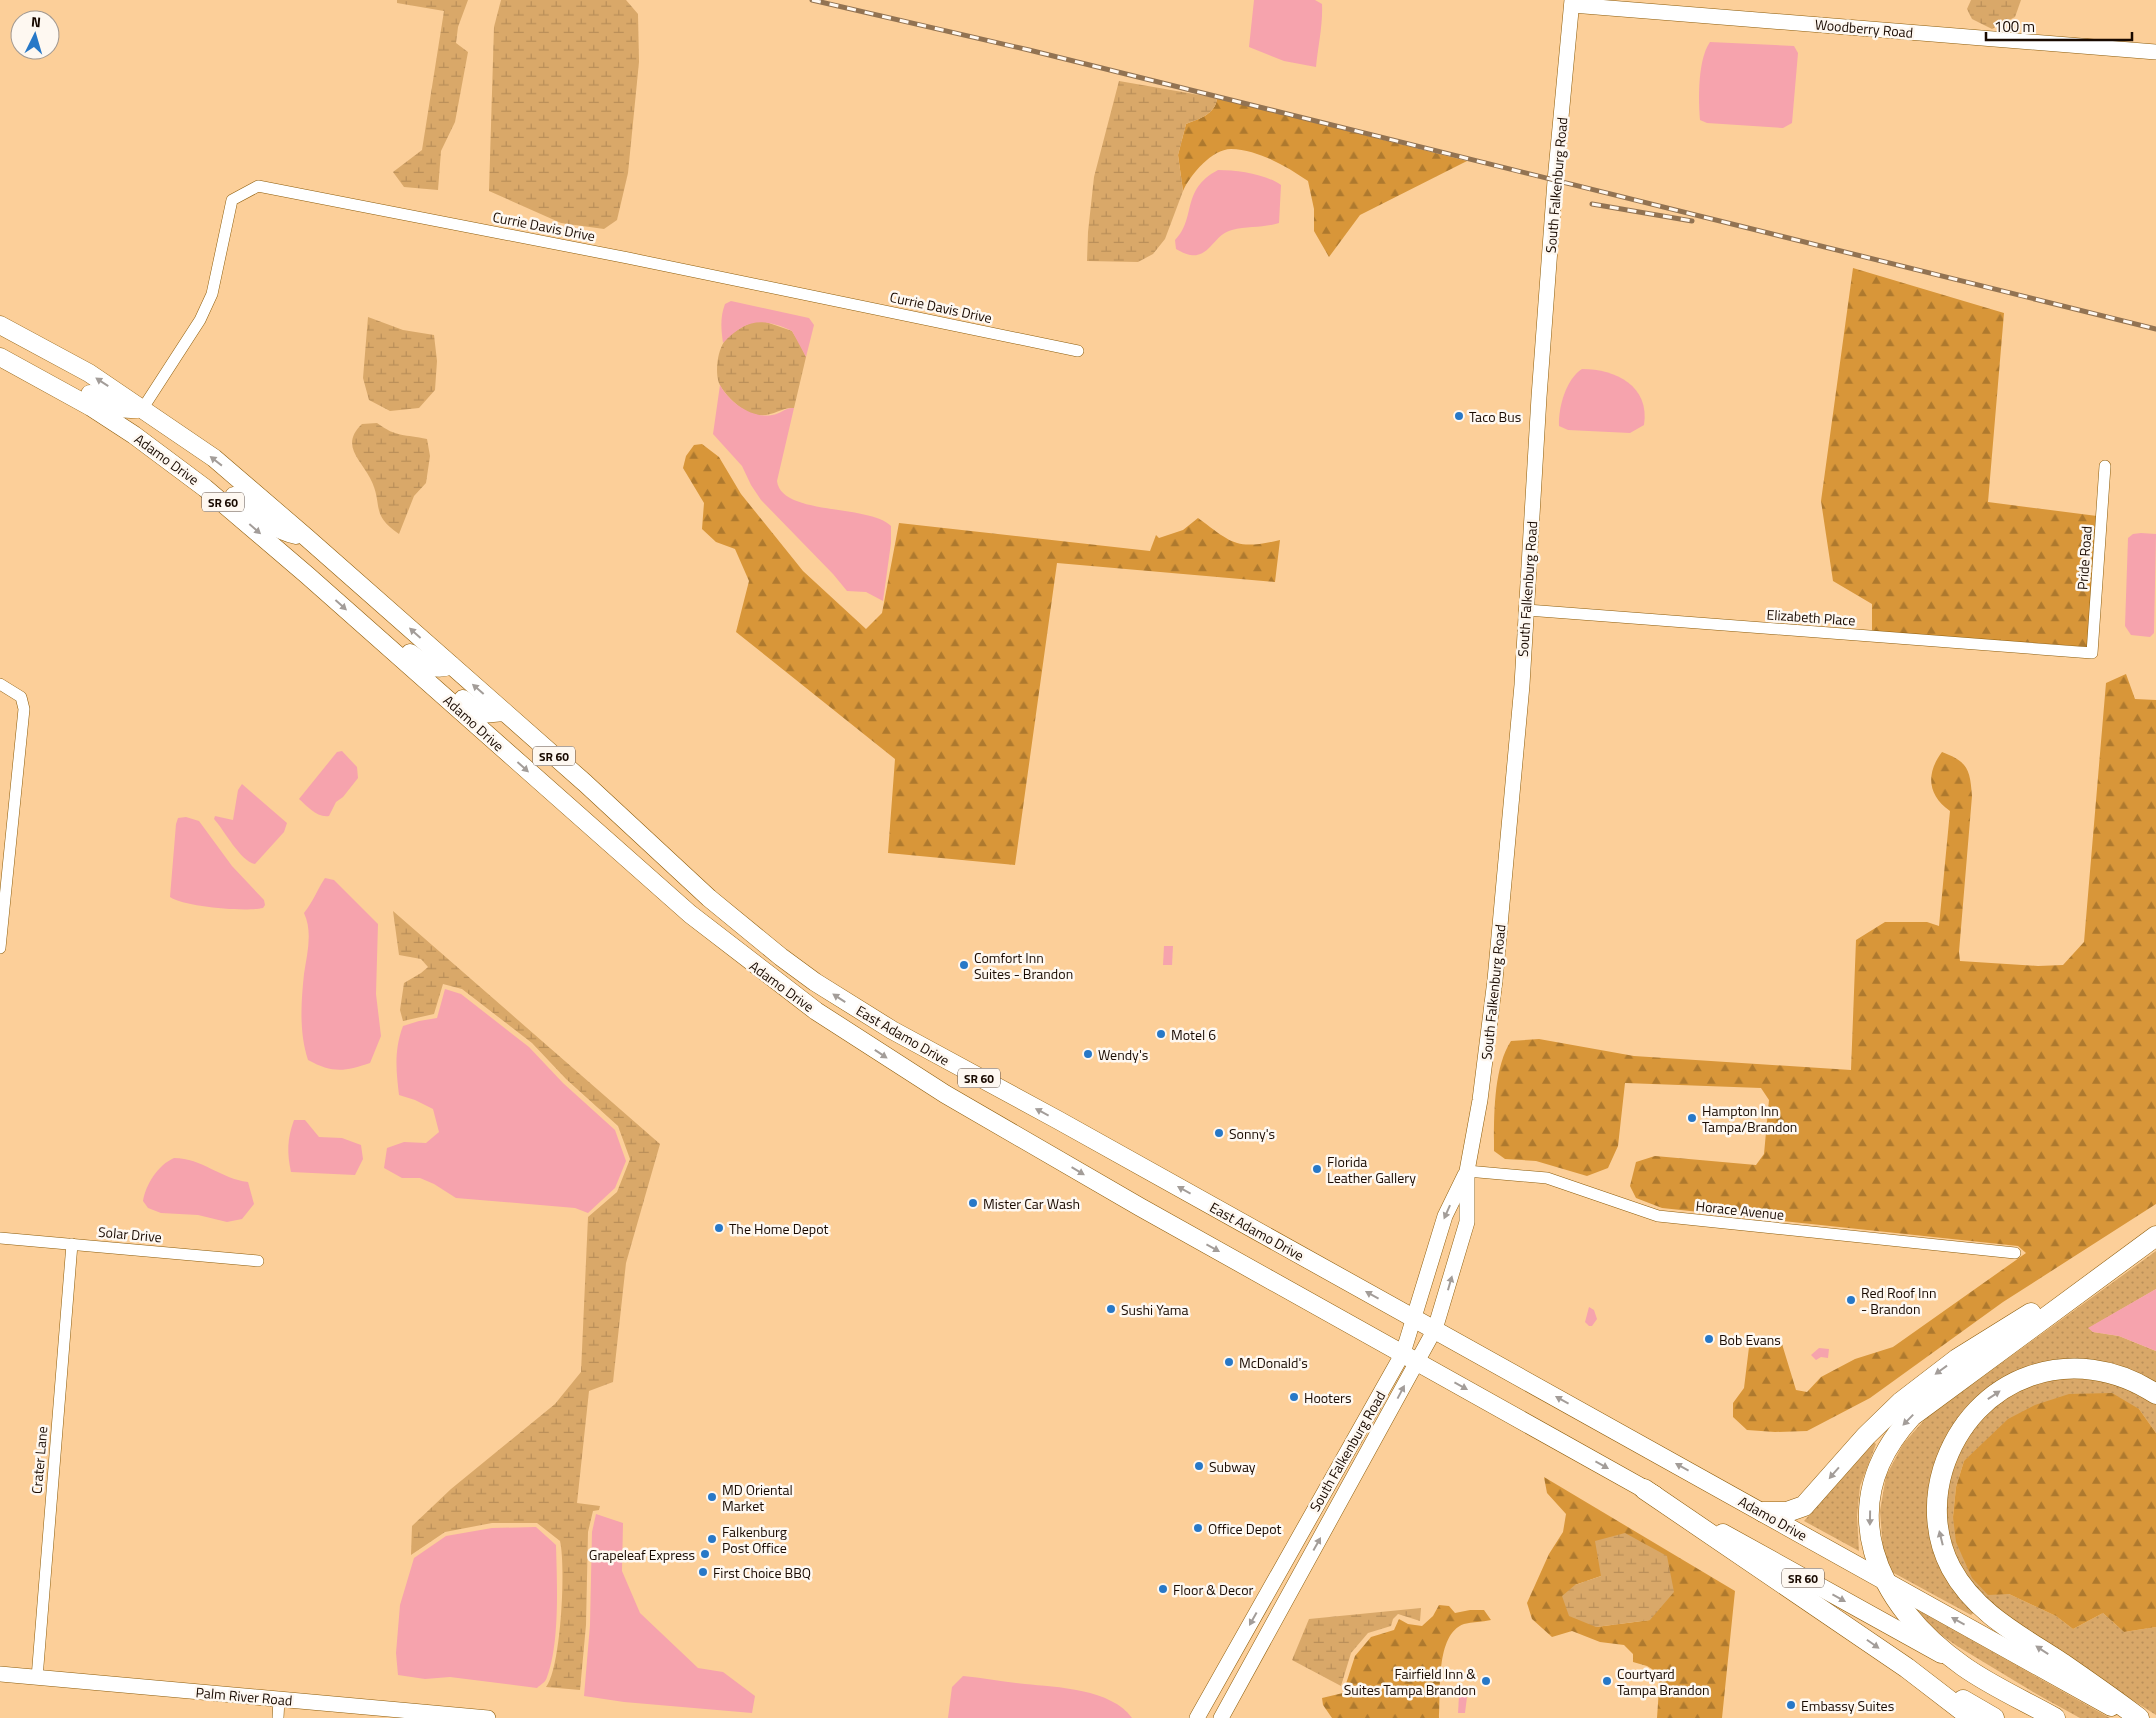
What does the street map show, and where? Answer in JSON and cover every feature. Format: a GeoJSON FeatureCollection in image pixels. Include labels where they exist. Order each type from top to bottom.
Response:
{"type":"FeatureCollection","features":[{"type":"Feature","properties":{"kind":"highway"},"geometry":{"type":"LineString","coordinates":[[1763,1512],[1787,1512],[1804,1506],[1883,1419],[1934,1376],[1996,1334],[2150,1241]]}},
{"type":"Feature","properties":{"kind":"highway"},"geometry":{"type":"LineString","coordinates":[[1963,1667],[1908,1616],[1883,1580],[1873,1550],[1870,1531],[1871,1500],[1880,1464],[1902,1427],[1936,1396],[2150,1241]]}},
{"type":"Feature","properties":{"kind":"highway"},"geometry":{"type":"LineString","coordinates":[[2140,1718],[2092,1683],[1991,1617],[1970,1597],[1951,1567],[1944,1549],[1939,1533],[1936,1498],[1949,1450],[1964,1424],[1985,1401],[2012,1383],[2040,1372],[2072,1368],[2110,1373],[2140,1384],[2156,1394]]}},
{"type":"Feature","properties":{"kind":"highway"},"geometry":{"type":"LineString","coordinates":[[1644,1489],[1908,1668],[1972,1718]]}},
{"type":"Feature","properties":{"kind":"highway","name":"SR 60"},"geometry":{"type":"LineString","coordinates":[[1963,1667],[2055,1718]]}},
{"type":"Feature","properties":{"kind":"highway"},"geometry":{"type":"LineString","coordinates":[[1908,1668],[1994,1718]]}},
{"type":"Feature","properties":{"kind":"main road","name":"Adamo Drive"},"geometry":{"type":"LineString","coordinates":[[0,325],[89,373],[214,458],[451,665]]}},
{"type":"Feature","properties":{"kind":"main road"},"geometry":{"type":"LineString","coordinates":[[0,344],[116,408],[127,410],[142,408]]}},
{"type":"Feature","properties":{"kind":"main road","name":"Adamo Drive"},"geometry":{"type":"LineString","coordinates":[[0,357],[90,407],[134,435],[240,516],[594,830],[726,944],[816,1011],[945,1094],[1140,1207],[1403,1353]]}},
{"type":"Feature","properties":{"kind":"main road"},"geometry":{"type":"LineString","coordinates":[[134,435],[147,436],[166,445],[261,518],[292,534],[306,537]]}},
{"type":"Feature","properties":{"kind":"main road"},"geometry":{"type":"LineString","coordinates":[[376,636],[402,647],[425,665],[435,668],[451,665]]}},
{"type":"Feature","properties":{"kind":"main road","name":"East Adamo Drive"},"geometry":{"type":"LineString","coordinates":[[451,665],[742,926],[815,982],[868,1016],[1415,1319]]}},
{"type":"Feature","properties":{"kind":"main road"},"geometry":{"type":"LineString","coordinates":[[440,694],[454,693],[482,714],[504,712]]}},
{"type":"Feature","properties":{"kind":"main road"},"geometry":{"type":"LineString","coordinates":[[594,830],[605,831],[614,835],[721,925],[735,930],[742,926]]}},
{"type":"Feature","properties":{"kind":"main road"},"geometry":{"type":"LineString","coordinates":[[726,944],[746,949],[841,1015],[854,1020],[868,1016]]}},
{"type":"Feature","properties":{"kind":"main road","name":"Adamo Drive"},"geometry":{"type":"LineString","coordinates":[[1415,1319],[2131,1718]]}},
{"type":"Feature","properties":{"kind":"main road","name":"SR 60"},"geometry":{"type":"LineString","coordinates":[[1403,1353],[1963,1667]]}},
{"type":"Feature","properties":{"kind":"street","name":"Woodberry Road"},"geometry":{"type":"LineString","coordinates":[[1572,2],[2156,52]]}},
{"type":"Feature","properties":{"kind":"street","name":"South Falkenburg Road"},"geometry":{"type":"LineString","coordinates":[[1221,1718],[1435,1330],[1467,1222],[1467,1171],[1480,1100],[1494,988],[1527,610],[1539,397],[1555,181],[1572,2]]}},
{"type":"Feature","properties":{"kind":"street","name":"Currie Davis Drive"},"geometry":{"type":"LineString","coordinates":[[142,408],[200,320],[212,294],[232,200],[258,186],[628,258],[1078,350]]}},
{"type":"Feature","properties":{"kind":"street","name":"Pride Road"},"geometry":{"type":"LineString","coordinates":[[2092,653],[2105,466]]}},
{"type":"Feature","properties":{"kind":"street","name":"Elizabeth Place"},"geometry":{"type":"LineString","coordinates":[[1527,610],[2092,653]]}},
{"type":"Feature","properties":{"kind":"street"},"geometry":{"type":"LineString","coordinates":[[0,684],[21,697],[24,709],[0,948]]}},
{"type":"Feature","properties":{"kind":"street","name":"South Falkenburg Road"},"geometry":{"type":"LineString","coordinates":[[1197,1718],[1403,1353],[1415,1319],[1445,1216],[1467,1171]]}},
{"type":"Feature","properties":{"kind":"street","name":"Horace Avenue"},"geometry":{"type":"LineString","coordinates":[[1467,1171],[1547,1178],[1658,1216],[2015,1253]]}},
{"type":"Feature","properties":{"kind":"street","name":"Solar Drive"},"geometry":{"type":"LineString","coordinates":[[0,1238],[258,1261]]}},
{"type":"Feature","properties":{"kind":"street","name":"Crater Lane"},"geometry":{"type":"LineString","coordinates":[[37,1678],[72,1244]]}},
{"type":"Feature","properties":{"kind":"street"},"geometry":{"type":"LineString","coordinates":[[1276,1576],[1293,1587]]}},
{"type":"Feature","properties":{"kind":"street","name":"Palm River Road"},"geometry":{"type":"LineString","coordinates":[[0,1674],[488,1718]]}},
{"type":"Feature","properties":{"kind":"street"},"geometry":{"type":"LineString","coordinates":[[1213,1690],[1231,1700]]}},
{"type":"Feature","properties":{"kind":"street"},"geometry":{"type":"LineString","coordinates":[[278,1718],[279,1699]]}},
{"type":"Feature","properties":{"kind":"green space"},"geometry":{"type":"Polygon","coordinates":[[[397,0],[468,0],[458,27],[456,43],[468,52],[455,122],[441,151],[438,190],[404,187],[393,172],[422,150],[444,11],[397,3],[397,0]]]}},
{"type":"Feature","properties":{"kind":"green space"},"geometry":{"type":"Polygon","coordinates":[[[501,0],[626,0],[638,14],[639,62],[628,173],[617,220],[604,229],[561,223],[489,191],[494,27],[501,0]]]}},
{"type":"Feature","properties":{"kind":"green space"},"geometry":{"type":"Polygon","coordinates":[[[1971,0],[2021,0],[2015,17],[1992,29],[1972,19],[1967,9],[1971,0]]]}},
{"type":"Feature","properties":{"kind":"green space"},"geometry":{"type":"Polygon","coordinates":[[[1119,81],[1217,98],[1216,104],[1210,112],[1201,118],[1186,124],[1178,155],[1183,191],[1165,239],[1153,254],[1138,262],[1087,261],[1094,177],[1119,81]]]}},
{"type":"Feature","properties":{"kind":"green space"},"geometry":{"type":"Polygon","coordinates":[[[1217,98],[1467,161],[1360,215],[1329,257],[1314,231],[1314,209],[1308,181],[1272,160],[1252,152],[1224,150],[1216,153],[1202,164],[1183,191],[1178,155],[1186,124],[1210,112],[1216,104],[1217,98]]]}},
{"type":"Feature","properties":{"kind":"green space"},"geometry":{"type":"Polygon","coordinates":[[[1853,268],[2004,313],[1988,502],[2097,516],[2088,647],[1872,631],[1872,604],[1833,581],[1821,501],[1853,268]]]}},
{"type":"Feature","properties":{"kind":"green space"},"geometry":{"type":"Polygon","coordinates":[[[368,317],[403,330],[434,335],[437,361],[435,390],[419,408],[390,411],[369,400],[363,378],[368,317]]]}},
{"type":"Feature","properties":{"kind":"green space"},"geometry":{"type":"Polygon","coordinates":[[[752,322],[766,322],[792,331],[800,344],[806,357],[794,408],[765,415],[749,413],[731,399],[719,383],[717,364],[724,342],[733,333],[752,322]]]}},
{"type":"Feature","properties":{"kind":"green space"},"geometry":{"type":"Polygon","coordinates":[[[377,423],[401,435],[427,439],[430,456],[426,483],[414,496],[399,534],[390,527],[380,514],[374,487],[357,458],[352,445],[356,432],[362,424],[377,423]]]}},
{"type":"Feature","properties":{"kind":"green space"},"geometry":{"type":"Polygon","coordinates":[[[702,444],[719,457],[741,494],[803,571],[866,629],[882,613],[899,523],[1150,551],[1156,535],[1159,538],[1183,530],[1198,518],[1219,534],[1236,542],[1254,544],[1280,540],[1275,582],[1057,563],[1015,865],[888,853],[895,759],[736,632],[749,581],[735,549],[716,542],[702,529],[704,503],[683,468],[686,456],[694,445],[702,444]]]}},
{"type":"Feature","properties":{"kind":"green space"},"geometry":{"type":"Polygon","coordinates":[[[2126,674],[2135,699],[2156,700],[2156,1204],[2003,1302],[1870,1398],[1807,1431],[1775,1432],[1747,1430],[1733,1417],[1733,1403],[1744,1388],[1750,1339],[1782,1344],[1796,1390],[1807,1392],[1821,1377],[1855,1359],[1893,1347],[2026,1253],[2018,1246],[1662,1208],[1636,1198],[1630,1186],[1636,1162],[1655,1156],[1756,1165],[1764,1154],[1769,1100],[1761,1088],[1625,1083],[1618,1146],[1608,1168],[1587,1176],[1536,1161],[1505,1159],[1494,1151],[1494,1138],[1496,1094],[1505,1052],[1511,1041],[1539,1039],[1634,1056],[1851,1070],[1856,940],[1885,922],[1927,922],[1939,926],[1950,811],[1942,805],[1933,791],[1931,776],[1933,768],[1942,752],[1957,759],[1966,768],[1970,779],[1972,796],[1959,952],[1960,961],[2038,966],[2063,965],[2084,942],[2106,683],[2126,674]]]}},
{"type":"Feature","properties":{"kind":"green space"},"geometry":{"type":"Polygon","coordinates":[[[393,911],[660,1144],[626,1263],[613,1382],[589,1391],[577,1503],[600,1506],[599,1510],[593,1511],[588,1532],[586,1625],[580,1690],[546,1687],[551,1676],[559,1639],[562,1594],[562,1554],[560,1541],[537,1523],[492,1523],[445,1532],[411,1555],[412,1526],[451,1489],[555,1404],[581,1372],[588,1217],[617,1192],[630,1159],[618,1126],[566,1079],[532,1043],[462,989],[443,984],[434,1014],[403,1021],[400,1010],[404,983],[428,967],[421,959],[399,955],[393,911]]]}},
{"type":"Feature","properties":{"kind":"green space"},"geometry":{"type":"Polygon","coordinates":[[[2156,1251],[2156,1289],[2089,1328],[2093,1332],[2119,1336],[2156,1351],[2156,1387],[2119,1369],[1994,1388],[1933,1501],[1977,1609],[1971,1615],[1892,1572],[1883,1550],[1880,1511],[1886,1476],[1903,1444],[1926,1418],[2156,1251]]]}},
{"type":"Feature","properties":{"kind":"green space"},"geometry":{"type":"Polygon","coordinates":[[[2086,1373],[2156,1399],[2156,1433],[2139,1409],[1964,1461],[1956,1487],[1953,1517],[2009,1594],[2056,1616],[2073,1629],[2103,1613],[2124,1632],[2156,1627],[2156,1715],[1992,1611],[1949,1549],[1942,1502],[1965,1430],[2017,1385],[2086,1373]]]}},
{"type":"Feature","properties":{"kind":"green space"},"geometry":{"type":"Polygon","coordinates":[[[2112,1393],[2139,1409],[2156,1433],[2156,1627],[2124,1632],[2103,1613],[2073,1629],[2056,1616],[2009,1594],[1988,1595],[1972,1578],[1956,1542],[1953,1517],[1956,1487],[1964,1461],[2008,1419],[2035,1405],[2069,1394],[2112,1393]]]}},
{"type":"Feature","properties":{"kind":"green space"},"geometry":{"type":"Polygon","coordinates":[[[1873,1442],[1876,1444],[1860,1486],[1857,1516],[1859,1551],[1804,1521],[1873,1442]]]}},
{"type":"Feature","properties":{"kind":"green space"},"geometry":{"type":"Polygon","coordinates":[[[1544,1477],[1735,1591],[1722,1718],[1657,1718],[1660,1674],[1647,1666],[1633,1662],[1633,1654],[1624,1645],[1600,1642],[1572,1631],[1552,1637],[1532,1619],[1527,1603],[1549,1554],[1563,1532],[1566,1514],[1547,1493],[1544,1477]],[[1601,1576],[1575,1585],[1596,1627],[1650,1620],[1601,1576]]]}},
{"type":"Feature","properties":{"kind":"green space"},"geometry":{"type":"Polygon","coordinates":[[[1625,1533],[1667,1556],[1674,1592],[1650,1620],[1596,1627],[1569,1616],[1562,1596],[1575,1585],[1601,1576],[1595,1541],[1625,1533]]]}},
{"type":"Feature","properties":{"kind":"green space"},"geometry":{"type":"Polygon","coordinates":[[[1439,1605],[1449,1606],[1455,1613],[1484,1610],[1491,1620],[1464,1624],[1455,1630],[1448,1639],[1441,1665],[1439,1718],[1332,1718],[1323,1705],[1322,1698],[1343,1693],[1355,1656],[1371,1637],[1394,1630],[1399,1619],[1408,1624],[1422,1626],[1433,1616],[1439,1605]]]}},
{"type":"Feature","properties":{"kind":"green space"},"geometry":{"type":"Polygon","coordinates":[[[1421,1608],[1420,1621],[1398,1614],[1393,1619],[1391,1626],[1368,1633],[1351,1653],[1341,1686],[1292,1660],[1309,1619],[1421,1608]]]}},
{"type":"Feature","properties":{"kind":"green space"},"geometry":{"type":"Polygon","coordinates":[[[1914,1608],[2110,1718],[2080,1718],[2040,1696],[1957,1646],[1937,1632],[1914,1608]]]}},
{"type":"Feature","properties":{"kind":"shaded area"},"geometry":{"type":"Polygon","coordinates":[[[1254,0],[1315,0],[1322,4],[1316,67],[1284,61],[1249,47],[1254,0]]]}},
{"type":"Feature","properties":{"kind":"shaded area"},"geometry":{"type":"Polygon","coordinates":[[[1710,42],[1794,46],[1798,53],[1792,123],[1783,128],[1707,123],[1700,120],[1699,90],[1701,68],[1710,42]]]}},
{"type":"Feature","properties":{"kind":"shaded area"},"geometry":{"type":"Polygon","coordinates":[[[1218,170],[1251,173],[1281,185],[1279,223],[1232,230],[1225,233],[1202,253],[1196,255],[1187,254],[1176,249],[1175,240],[1186,223],[1190,204],[1198,186],[1218,170]]]}},
{"type":"Feature","properties":{"kind":"shaded area"},"geometry":{"type":"Polygon","coordinates":[[[731,301],[809,318],[814,325],[806,357],[792,331],[763,322],[747,325],[739,329],[723,343],[722,314],[725,304],[731,301]]]}},
{"type":"Feature","properties":{"kind":"shaded area"},"geometry":{"type":"Polygon","coordinates":[[[1582,369],[1607,372],[1628,382],[1642,400],[1644,425],[1630,433],[1568,430],[1559,426],[1564,394],[1576,374],[1582,369]]]}},
{"type":"Feature","properties":{"kind":"shaded area"},"geometry":{"type":"Polygon","coordinates":[[[720,385],[735,403],[749,412],[764,416],[794,408],[777,481],[782,492],[794,500],[809,505],[865,515],[880,519],[891,526],[891,543],[883,601],[866,592],[847,591],[833,574],[761,500],[742,466],[713,434],[720,385]]]}},
{"type":"Feature","properties":{"kind":"shaded area"},"geometry":{"type":"Polygon","coordinates":[[[2133,534],[2156,534],[2154,633],[2150,637],[2131,635],[2125,626],[2128,538],[2133,534]]]}},
{"type":"Feature","properties":{"kind":"shaded area"},"geometry":{"type":"Polygon","coordinates":[[[342,751],[357,767],[358,778],[343,797],[336,802],[329,816],[320,815],[312,811],[299,799],[337,752],[342,751]]]}},
{"type":"Feature","properties":{"kind":"shaded area"},"geometry":{"type":"Polygon","coordinates":[[[242,784],[287,823],[284,832],[255,864],[249,862],[238,852],[214,819],[215,816],[233,820],[238,790],[242,784]]]}},
{"type":"Feature","properties":{"kind":"shaded area"},"geometry":{"type":"Polygon","coordinates":[[[186,817],[199,821],[232,866],[264,900],[265,905],[263,908],[215,908],[188,904],[170,897],[176,824],[178,818],[186,817]]]}},
{"type":"Feature","properties":{"kind":"shaded area"},"geometry":{"type":"Polygon","coordinates":[[[325,878],[334,880],[378,924],[376,994],[381,1036],[370,1063],[338,1070],[324,1067],[308,1060],[302,1028],[302,996],[309,935],[304,913],[325,878]]]}},
{"type":"Feature","properties":{"kind":"shaded area"},"geometry":{"type":"Polygon","coordinates":[[[1164,946],[1173,946],[1172,965],[1163,965],[1164,946]]]}},
{"type":"Feature","properties":{"kind":"shaded area"},"geometry":{"type":"Polygon","coordinates":[[[445,989],[461,994],[529,1047],[563,1083],[615,1130],[626,1161],[615,1188],[588,1213],[575,1208],[456,1198],[434,1184],[420,1178],[402,1178],[384,1168],[387,1148],[404,1142],[426,1143],[439,1132],[433,1109],[399,1095],[396,1060],[403,1026],[437,1018],[445,989]]]}},
{"type":"Feature","properties":{"kind":"shaded area"},"geometry":{"type":"Polygon","coordinates":[[[294,1120],[305,1120],[319,1137],[342,1138],[361,1145],[363,1159],[355,1175],[291,1172],[288,1146],[294,1120]]]}},
{"type":"Feature","properties":{"kind":"shaded area"},"geometry":{"type":"Polygon","coordinates":[[[174,1158],[194,1161],[229,1177],[248,1182],[254,1204],[242,1219],[227,1222],[198,1215],[161,1213],[148,1208],[143,1201],[150,1182],[163,1165],[174,1158]]]}},
{"type":"Feature","properties":{"kind":"shaded area"},"geometry":{"type":"Polygon","coordinates":[[[2156,1289],[2156,1351],[2119,1336],[2093,1332],[2088,1328],[2156,1289]]]}},
{"type":"Feature","properties":{"kind":"shaded area"},"geometry":{"type":"Polygon","coordinates":[[[1589,1307],[1594,1310],[1597,1319],[1592,1326],[1585,1322],[1589,1307]]]}},
{"type":"Feature","properties":{"kind":"shaded area"},"geometry":{"type":"Polygon","coordinates":[[[1819,1348],[1829,1349],[1828,1358],[1821,1357],[1816,1360],[1811,1355],[1819,1348]]]}},
{"type":"Feature","properties":{"kind":"shaded area"},"geometry":{"type":"Polygon","coordinates":[[[596,1514],[623,1523],[622,1571],[640,1613],[698,1668],[723,1672],[755,1696],[752,1713],[624,1702],[584,1696],[590,1625],[592,1532],[596,1514]]]}},
{"type":"Feature","properties":{"kind":"shaded area"},"geometry":{"type":"Polygon","coordinates":[[[536,1527],[556,1545],[556,1630],[551,1663],[544,1682],[537,1688],[450,1677],[425,1679],[398,1675],[396,1653],[400,1605],[414,1558],[446,1536],[492,1528],[536,1527]]]}},
{"type":"Feature","properties":{"kind":"shaded area"},"geometry":{"type":"Polygon","coordinates":[[[963,1676],[1083,1691],[1111,1701],[1123,1708],[1132,1718],[948,1718],[952,1687],[963,1676]]]}},
{"type":"Feature","properties":{"kind":"shaded area"},"geometry":{"type":"Polygon","coordinates":[[[1459,1696],[1467,1697],[1465,1713],[1458,1713],[1459,1696]]]}},
{"type":"Feature","properties":{"kind":"railway"},"geometry":{"type":"LineString","coordinates":[[812,0],[1029,50],[2156,329]]}},
{"type":"Feature","properties":{"kind":"railway"},"geometry":{"type":"LineString","coordinates":[[1592,204],[1692,221]]}},
{"type":"Feature","properties":{"kind":"place","name":"Taco Bus"},"geometry":{"type":"Point","coordinates":[1459,416]}},
{"type":"Feature","properties":{"kind":"place","name":"Comfort Inn Suites - Brandon"},"geometry":{"type":"Point","coordinates":[964,965]}},
{"type":"Feature","properties":{"kind":"place","name":"Motel 6"},"geometry":{"type":"Point","coordinates":[1161,1034]}},
{"type":"Feature","properties":{"kind":"place","name":"Wendy's"},"geometry":{"type":"Point","coordinates":[1088,1054]}},
{"type":"Feature","properties":{"kind":"place","name":"Hampton Inn Tampa/Brandon"},"geometry":{"type":"Point","coordinates":[1692,1118]}},
{"type":"Feature","properties":{"kind":"place","name":"Sonny's"},"geometry":{"type":"Point","coordinates":[1219,1133]}},
{"type":"Feature","properties":{"kind":"place","name":"Florida Leather Gallery"},"geometry":{"type":"Point","coordinates":[1317,1169]}},
{"type":"Feature","properties":{"kind":"place","name":"Mister Car Wash"},"geometry":{"type":"Point","coordinates":[973,1203]}},
{"type":"Feature","properties":{"kind":"place","name":"The Home Depot"},"geometry":{"type":"Point","coordinates":[719,1228]}},
{"type":"Feature","properties":{"kind":"place","name":"Red Roof Inn - Brandon"},"geometry":{"type":"Point","coordinates":[1851,1300]}},
{"type":"Feature","properties":{"kind":"place","name":"Sushi Yama"},"geometry":{"type":"Point","coordinates":[1111,1309]}},
{"type":"Feature","properties":{"kind":"place","name":"Bob Evans"},"geometry":{"type":"Point","coordinates":[1709,1339]}},
{"type":"Feature","properties":{"kind":"place","name":"McDonald's"},"geometry":{"type":"Point","coordinates":[1229,1362]}},
{"type":"Feature","properties":{"kind":"place","name":"Hooters"},"geometry":{"type":"Point","coordinates":[1294,1397]}},
{"type":"Feature","properties":{"kind":"place","name":"Subway"},"geometry":{"type":"Point","coordinates":[1199,1466]}},
{"type":"Feature","properties":{"kind":"place","name":"MD Oriental Market"},"geometry":{"type":"Point","coordinates":[712,1497]}},
{"type":"Feature","properties":{"kind":"place","name":"Office Depot"},"geometry":{"type":"Point","coordinates":[1198,1528]}},
{"type":"Feature","properties":{"kind":"place","name":"Falkenburg Post Office"},"geometry":{"type":"Point","coordinates":[712,1539]}},
{"type":"Feature","properties":{"kind":"place","name":"Grapeleaf Express"},"geometry":{"type":"Point","coordinates":[705,1554]}},
{"type":"Feature","properties":{"kind":"place","name":"First Choice BBQ"},"geometry":{"type":"Point","coordinates":[703,1572]}},
{"type":"Feature","properties":{"kind":"place","name":"Floor & Decor"},"geometry":{"type":"Point","coordinates":[1163,1589]}},
{"type":"Feature","properties":{"kind":"place","name":"Fairfield Inn & Suites Tampa Brandon"},"geometry":{"type":"Point","coordinates":[1486,1681]}},
{"type":"Feature","properties":{"kind":"place","name":"Courtyard Tampa Brandon"},"geometry":{"type":"Point","coordinates":[1607,1681]}},
{"type":"Feature","properties":{"kind":"place","name":"Embassy Suites"},"geometry":{"type":"Point","coordinates":[1791,1705]}}]}
